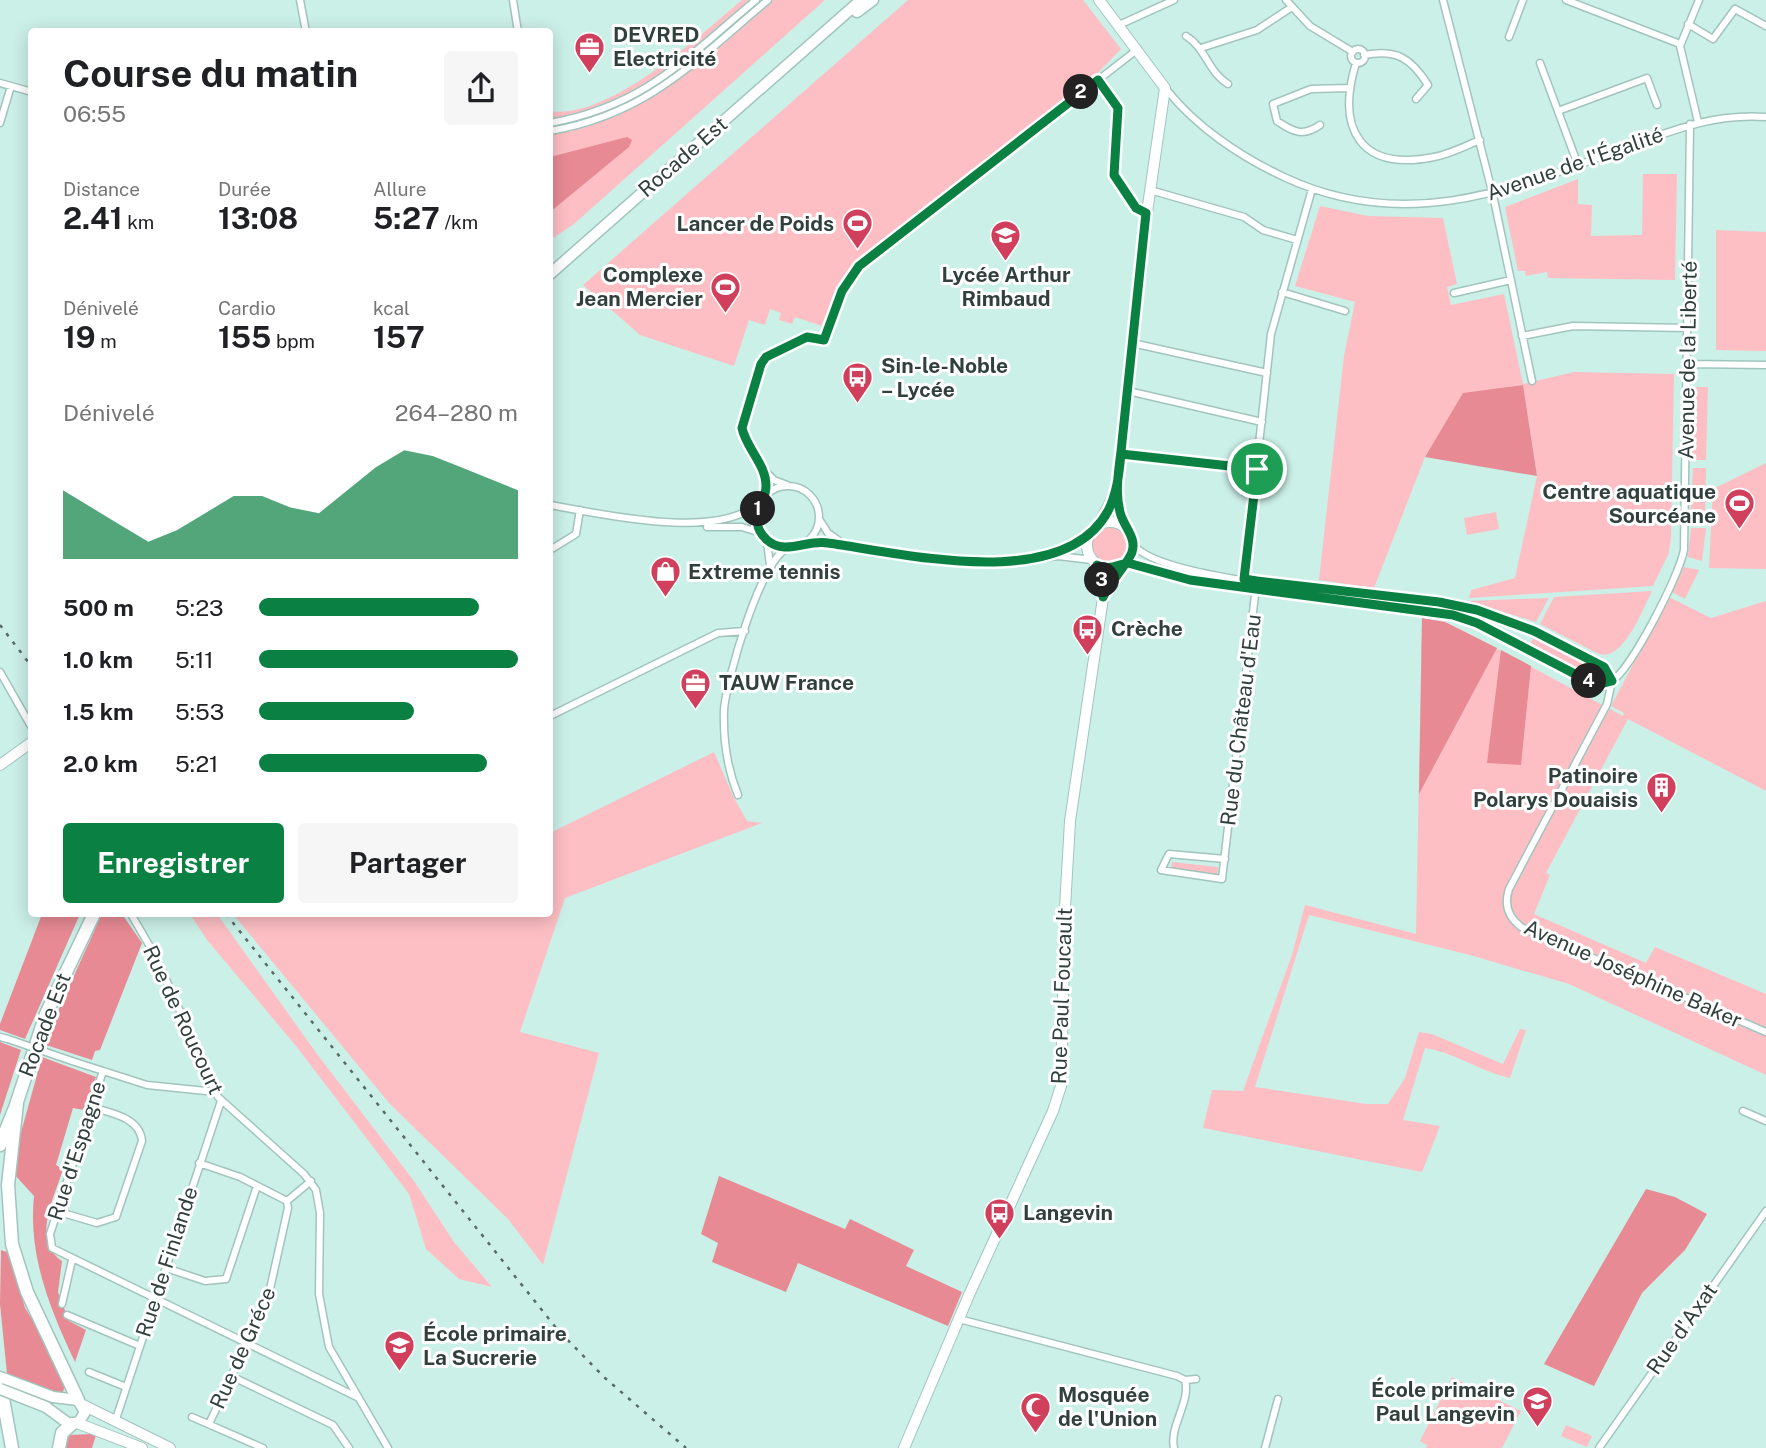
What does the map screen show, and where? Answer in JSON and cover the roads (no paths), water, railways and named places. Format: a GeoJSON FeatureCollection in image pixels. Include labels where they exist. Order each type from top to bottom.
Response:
{"type":"FeatureCollection","features":[{"type":"Feature","properties":{"kind":"highway","name":"Rocade Est"},"geometry":{"type":"LineString","coordinates":[[0,1182],[17,1103],[50,1004],[93,917]]}},
{"type":"Feature","properties":{"kind":"highway"},"geometry":{"type":"LineString","coordinates":[[0,1145],[17,1103]]}},
{"type":"Feature","properties":{"kind":"highway"},"geometry":{"type":"LineString","coordinates":[[17,1103],[8,1185],[12,1244],[24,1284],[81,1403]]}},
{"type":"Feature","properties":{"kind":"highway"},"geometry":{"type":"LineString","coordinates":[[0,1379],[12,1448]]}},
{"type":"Feature","properties":{"kind":"highway"},"geometry":{"type":"LineString","coordinates":[[59,1448],[62,1433],[74,1424]]}},
{"type":"Feature","properties":{"kind":"main road","name":"Rocade Est"},"geometry":{"type":"LineString","coordinates":[[553,271],[861,0]]}},
{"type":"Feature","properties":{"kind":"main road","name":"Rocade Est"},"geometry":{"type":"LineString","coordinates":[[817,39],[873,0]]}},
{"type":"Feature","properties":{"kind":"main road"},"geometry":{"type":"LineString","coordinates":[[0,1379],[43,1394],[81,1403],[84,1416],[74,1424],[46,1407],[0,1389]]}},
{"type":"Feature","properties":{"kind":"street"},"geometry":{"type":"LineString","coordinates":[[300,0],[305,28]]}},
{"type":"Feature","properties":{"kind":"street"},"geometry":{"type":"LineString","coordinates":[[513,0],[517,28]]}},
{"type":"Feature","properties":{"kind":"street"},"geometry":{"type":"LineString","coordinates":[[553,122],[599,111],[646,89],[756,0]]}},
{"type":"Feature","properties":{"kind":"street"},"geometry":{"type":"LineString","coordinates":[[553,130],[605,118],[650,97],[768,0]]}},
{"type":"Feature","properties":{"kind":"street"},"geometry":{"type":"LineString","coordinates":[[1100,0],[1165,88],[1146,213],[1117,487],[1119,508],[1133,544],[1143,555],[1198,573],[1256,585],[1453,615],[1477,623],[1596,685],[1612,681],[1604,667],[1534,631],[1477,610],[1439,602],[1256,585]]}},
{"type":"Feature","properties":{"kind":"street"},"geometry":{"type":"LineString","coordinates":[[1150,0],[1154,9]]}},
{"type":"Feature","properties":{"kind":"street"},"geometry":{"type":"LineString","coordinates":[[1119,25],[1174,0]]}},
{"type":"Feature","properties":{"kind":"street"},"geometry":{"type":"LineString","coordinates":[[1286,0],[1319,33],[1353,52],[1360,50],[1364,54],[1393,53],[1413,63],[1428,85],[1416,99]]}},
{"type":"Feature","properties":{"kind":"street"},"geometry":{"type":"LineString","coordinates":[[1443,0],[1493,195],[1532,381]]}},
{"type":"Feature","properties":{"kind":"street"},"geometry":{"type":"LineString","coordinates":[[1509,37],[1523,0]]}},
{"type":"Feature","properties":{"kind":"street"},"geometry":{"type":"LineString","coordinates":[[1566,0],[1680,44],[1699,0]]}},
{"type":"Feature","properties":{"kind":"street"},"geometry":{"type":"LineString","coordinates":[[1201,48],[1257,30],[1292,7]]}},
{"type":"Feature","properties":{"kind":"street"},"geometry":{"type":"LineString","coordinates":[[1688,24],[1713,39],[1735,9],[1766,26]]}},
{"type":"Feature","properties":{"kind":"street"},"geometry":{"type":"LineString","coordinates":[[1186,36],[1201,48],[1214,71],[1227,84]]}},
{"type":"Feature","properties":{"kind":"street","name":"Avenue de la Liberté"},"geometry":{"type":"LineString","coordinates":[[1612,681],[1629,663],[1667,592],[1682,561],[1685,541],[1694,123],[1680,44]]}},
{"type":"Feature","properties":{"kind":"street"},"geometry":{"type":"LineString","coordinates":[[769,570],[770,548],[757,514],[763,499],[765,479],[742,428],[762,361],[807,337],[824,340],[842,291],[859,266],[1138,49]]}},
{"type":"Feature","properties":{"kind":"street"},"geometry":{"type":"LineString","coordinates":[[1353,52],[1351,58],[1356,63]]}},
{"type":"Feature","properties":{"kind":"street"},"geometry":{"type":"LineString","coordinates":[[1356,63],[1363,61],[1364,54]]}},
{"type":"Feature","properties":{"kind":"street"},"geometry":{"type":"LineString","coordinates":[[1356,63],[1349,88],[1347,111],[1352,130],[1363,146],[1377,155],[1425,159],[1480,140]]}},
{"type":"Feature","properties":{"kind":"street"},"geometry":{"type":"LineString","coordinates":[[1540,63],[1578,165]]}},
{"type":"Feature","properties":{"kind":"street"},"geometry":{"type":"LineString","coordinates":[[1558,111],[1647,78],[1657,105]]}},
{"type":"Feature","properties":{"kind":"street"},"geometry":{"type":"LineString","coordinates":[[1098,80],[1118,108],[1114,175],[1136,208],[1146,213]]}},
{"type":"Feature","properties":{"kind":"street"},"geometry":{"type":"LineString","coordinates":[[0,83],[28,91]]}},
{"type":"Feature","properties":{"kind":"street"},"geometry":{"type":"LineString","coordinates":[[0,122],[11,86]]}},
{"type":"Feature","properties":{"kind":"street","name":"Avenue de l'Égalité"},"geometry":{"type":"LineString","coordinates":[[1165,88],[1208,129],[1239,153],[1312,189],[1359,201],[1403,205],[1452,202],[1493,195],[1694,123],[1729,117],[1766,117]]}},
{"type":"Feature","properties":{"kind":"street"},"geometry":{"type":"LineString","coordinates":[[1320,125],[1305,134],[1295,132],[1277,121],[1273,104],[1311,89],[1349,88]]}},
{"type":"Feature","properties":{"kind":"street"},"geometry":{"type":"LineString","coordinates":[[1244,583],[1271,334],[1312,189]]}},
{"type":"Feature","properties":{"kind":"street"},"geometry":{"type":"LineString","coordinates":[[1150,190],[1244,217],[1263,230],[1297,240]]}},
{"type":"Feature","properties":{"kind":"street"},"geometry":{"type":"LineString","coordinates":[[1454,293],[1511,280]]}},
{"type":"Feature","properties":{"kind":"street"},"geometry":{"type":"LineString","coordinates":[[1282,292],[1345,311]]}},
{"type":"Feature","properties":{"kind":"street"},"geometry":{"type":"LineString","coordinates":[[1522,336],[1573,326],[1689,328]]}},
{"type":"Feature","properties":{"kind":"street"},"geometry":{"type":"LineString","coordinates":[[1132,343],[1267,373]]}},
{"type":"Feature","properties":{"kind":"street"},"geometry":{"type":"LineString","coordinates":[[1689,364],[1766,365]]}},
{"type":"Feature","properties":{"kind":"street"},"geometry":{"type":"LineString","coordinates":[[1128,391],[1262,422]]}},
{"type":"Feature","properties":{"kind":"street"},"geometry":{"type":"LineString","coordinates":[[1121,454],[1257,469]]}},
{"type":"Feature","properties":{"kind":"street"},"geometry":{"type":"LineString","coordinates":[[759,463],[774,480],[813,498],[819,519],[831,536],[850,547]]}},
{"type":"Feature","properties":{"kind":"street"},"geometry":{"type":"LineString","coordinates":[[688,523],[737,517],[776,488],[791,486]]}},
{"type":"Feature","properties":{"kind":"street"},"geometry":{"type":"LineString","coordinates":[[1095,562],[1087,546],[1095,528],[1108,510],[1117,487]]}},
{"type":"Feature","properties":{"kind":"street"},"geometry":{"type":"LineString","coordinates":[[553,506],[750,528],[776,545],[789,548]]}},
{"type":"Feature","properties":{"kind":"street"},"geometry":{"type":"LineString","coordinates":[[553,548],[576,534],[580,510]]}},
{"type":"Feature","properties":{"kind":"street"},"geometry":{"type":"LineString","coordinates":[[803,544],[813,536],[819,519]]}},
{"type":"Feature","properties":{"kind":"street"},"geometry":{"type":"LineString","coordinates":[[1034,559],[1068,546],[1095,528],[1113,522],[1125,528]]}},
{"type":"Feature","properties":{"kind":"street"},"geometry":{"type":"LineString","coordinates":[[738,795],[726,752],[724,708],[731,668],[769,570],[780,552],[789,548],[827,542],[991,563],[1064,556],[1095,562],[1108,568],[1139,564],[1190,580],[1244,583]]}},
{"type":"Feature","properties":{"kind":"street"},"geometry":{"type":"LineString","coordinates":[[1123,564],[1130,557],[1133,544]]}},
{"type":"Feature","properties":{"kind":"street","name":"Rue Paul Foucault"},"geometry":{"type":"LineString","coordinates":[[904,1448],[1053,1111],[1061,1086],[1069,833],[1103,597],[1102,579],[1095,562]]}},
{"type":"Feature","properties":{"kind":"street","name":"Rue Paul Foucault"},"geometry":{"type":"LineString","coordinates":[[1103,597],[1123,564]]}},
{"type":"Feature","properties":{"kind":"street","name":"Rue du Château d'Eau"},"geometry":{"type":"LineString","coordinates":[[1225,859],[1256,585]]}},
{"type":"Feature","properties":{"kind":"street"},"geometry":{"type":"LineString","coordinates":[[553,715],[718,633],[745,631]]}},
{"type":"Feature","properties":{"kind":"street"},"geometry":{"type":"LineString","coordinates":[[0,672],[28,721]]}},
{"type":"Feature","properties":{"kind":"street","name":"Avenue Joséphine Baker"},"geometry":{"type":"LineString","coordinates":[[1612,681],[1607,704],[1509,889],[1509,912],[1521,926],[1766,1032]]}},
{"type":"Feature","properties":{"kind":"street"},"geometry":{"type":"LineString","coordinates":[[0,765],[28,745]]}},
{"type":"Feature","properties":{"kind":"street"},"geometry":{"type":"LineString","coordinates":[[1169,853],[1225,859],[1222,879],[1161,870],[1169,853]]}},
{"type":"Feature","properties":{"kind":"street","name":"Rue de Roucourt"},"geometry":{"type":"LineString","coordinates":[[133,917],[156,957],[221,1101],[310,1181]]}},
{"type":"Feature","properties":{"kind":"street"},"geometry":{"type":"LineString","coordinates":[[4,1038],[170,1090],[216,1092]]}},
{"type":"Feature","properties":{"kind":"street","name":"Rue d'Espagne"},"geometry":{"type":"LineString","coordinates":[[72,1260],[51,1246],[49,1237],[103,1071]]}},
{"type":"Feature","properties":{"kind":"street","name":"Rue de Finlande"},"geometry":{"type":"LineString","coordinates":[[114,1423],[221,1101]]}},
{"type":"Feature","properties":{"kind":"street"},"geometry":{"type":"LineString","coordinates":[[57,1211],[97,1223],[117,1216],[142,1141],[142,1136],[130,1120],[91,1107]]}},
{"type":"Feature","properties":{"kind":"street"},"geometry":{"type":"LineString","coordinates":[[1743,1111],[1766,1121]]}},
{"type":"Feature","properties":{"kind":"street"},"geometry":{"type":"LineString","coordinates":[[200,1163],[257,1185],[287,1201],[310,1181],[320,1202],[319,1289],[328,1342],[333,1357],[388,1448]]}},
{"type":"Feature","properties":{"kind":"street"},"geometry":{"type":"LineString","coordinates":[[166,1268],[205,1280],[226,1279],[257,1185]]}},
{"type":"Feature","properties":{"kind":"street","name":"Rue de Gréce"},"geometry":{"type":"LineString","coordinates":[[209,1424],[269,1295],[288,1211],[287,1201]]}},
{"type":"Feature","properties":{"kind":"street","name":"Rue d'Axat"},"geometry":{"type":"LineString","coordinates":[[1599,1448],[1766,1211]]}},
{"type":"Feature","properties":{"kind":"street"},"geometry":{"type":"LineString","coordinates":[[62,1304],[72,1260],[359,1398]]}},
{"type":"Feature","properties":{"kind":"street"},"geometry":{"type":"LineString","coordinates":[[66,1315],[140,1346]]}},
{"type":"Feature","properties":{"kind":"street"},"geometry":{"type":"LineString","coordinates":[[959,1319],[1185,1380],[1196,1379]]}},
{"type":"Feature","properties":{"kind":"street"},"geometry":{"type":"LineString","coordinates":[[89,1372],[126,1387]]}},
{"type":"Feature","properties":{"kind":"street"},"geometry":{"type":"LineString","coordinates":[[231,1376],[333,1425],[349,1448]]}},
{"type":"Feature","properties":{"kind":"street"},"geometry":{"type":"LineString","coordinates":[[1174,1448],[1173,1438],[1186,1390],[1185,1380]]}},
{"type":"Feature","properties":{"kind":"street"},"geometry":{"type":"LineString","coordinates":[[1265,1448],[1278,1399]]}},
{"type":"Feature","properties":{"kind":"street"},"geometry":{"type":"LineString","coordinates":[[81,1403],[114,1423],[170,1448]]}},
{"type":"Feature","properties":{"kind":"street"},"geometry":{"type":"LineString","coordinates":[[192,1417],[262,1448]]}},
{"type":"Feature","properties":{"kind":"street"},"geometry":{"type":"LineString","coordinates":[[74,1424],[142,1448]]}},
{"type":"Feature","properties":{"kind":"railway"},"geometry":{"type":"LineString","coordinates":[[0,625],[28,662]]}},
{"type":"Feature","properties":{"kind":"railway"},"geometry":{"type":"LineString","coordinates":[[228,917],[557,1329],[605,1378],[686,1448]]}},
{"type":"Feature","properties":{"kind":"place","name":"DEVRED Electricité"},"geometry":{"type":"Point","coordinates":[590,74]}},
{"type":"Feature","properties":{"kind":"place","name":"Lancer de Poids"},"geometry":{"type":"Point","coordinates":[857,251]}},
{"type":"Feature","properties":{"kind":"place","name":"Lycée Arthur Rimbaud"},"geometry":{"type":"Point","coordinates":[1006,262]}},
{"type":"Feature","properties":{"kind":"place","name":"Complexe Jean Mercier"},"geometry":{"type":"Point","coordinates":[726,314]}},
{"type":"Feature","properties":{"kind":"place","name":"Sin-le-Noble – Lycée"},"geometry":{"type":"Point","coordinates":[858,405]}},
{"type":"Feature","properties":{"kind":"place","name":"Centre aquatique Sourcéane"},"geometry":{"type":"Point","coordinates":[1739,531]}},
{"type":"Feature","properties":{"kind":"place","name":"Extreme tennis"},"geometry":{"type":"Point","coordinates":[665,599]}},
{"type":"Feature","properties":{"kind":"place","name":"Crèche"},"geometry":{"type":"Point","coordinates":[1088,656]}},
{"type":"Feature","properties":{"kind":"place","name":"TAUW France"},"geometry":{"type":"Point","coordinates":[696,710]}},
{"type":"Feature","properties":{"kind":"place","name":"Patinoire Polarys Douaisis"},"geometry":{"type":"Point","coordinates":[1661,815]}},
{"type":"Feature","properties":{"kind":"place","name":"Langevin"},"geometry":{"type":"Point","coordinates":[1000,1240]}},
{"type":"Feature","properties":{"kind":"place","name":"École primaire La Sucrerie"},"geometry":{"type":"Point","coordinates":[400,1373]}},
{"type":"Feature","properties":{"kind":"place","name":"École primaire Paul Langevin"},"geometry":{"type":"Point","coordinates":[1538,1429]}},
{"type":"Feature","properties":{"kind":"place","name":"Mosquée de l'Union"},"geometry":{"type":"Point","coordinates":[1035,1434]}}]}
